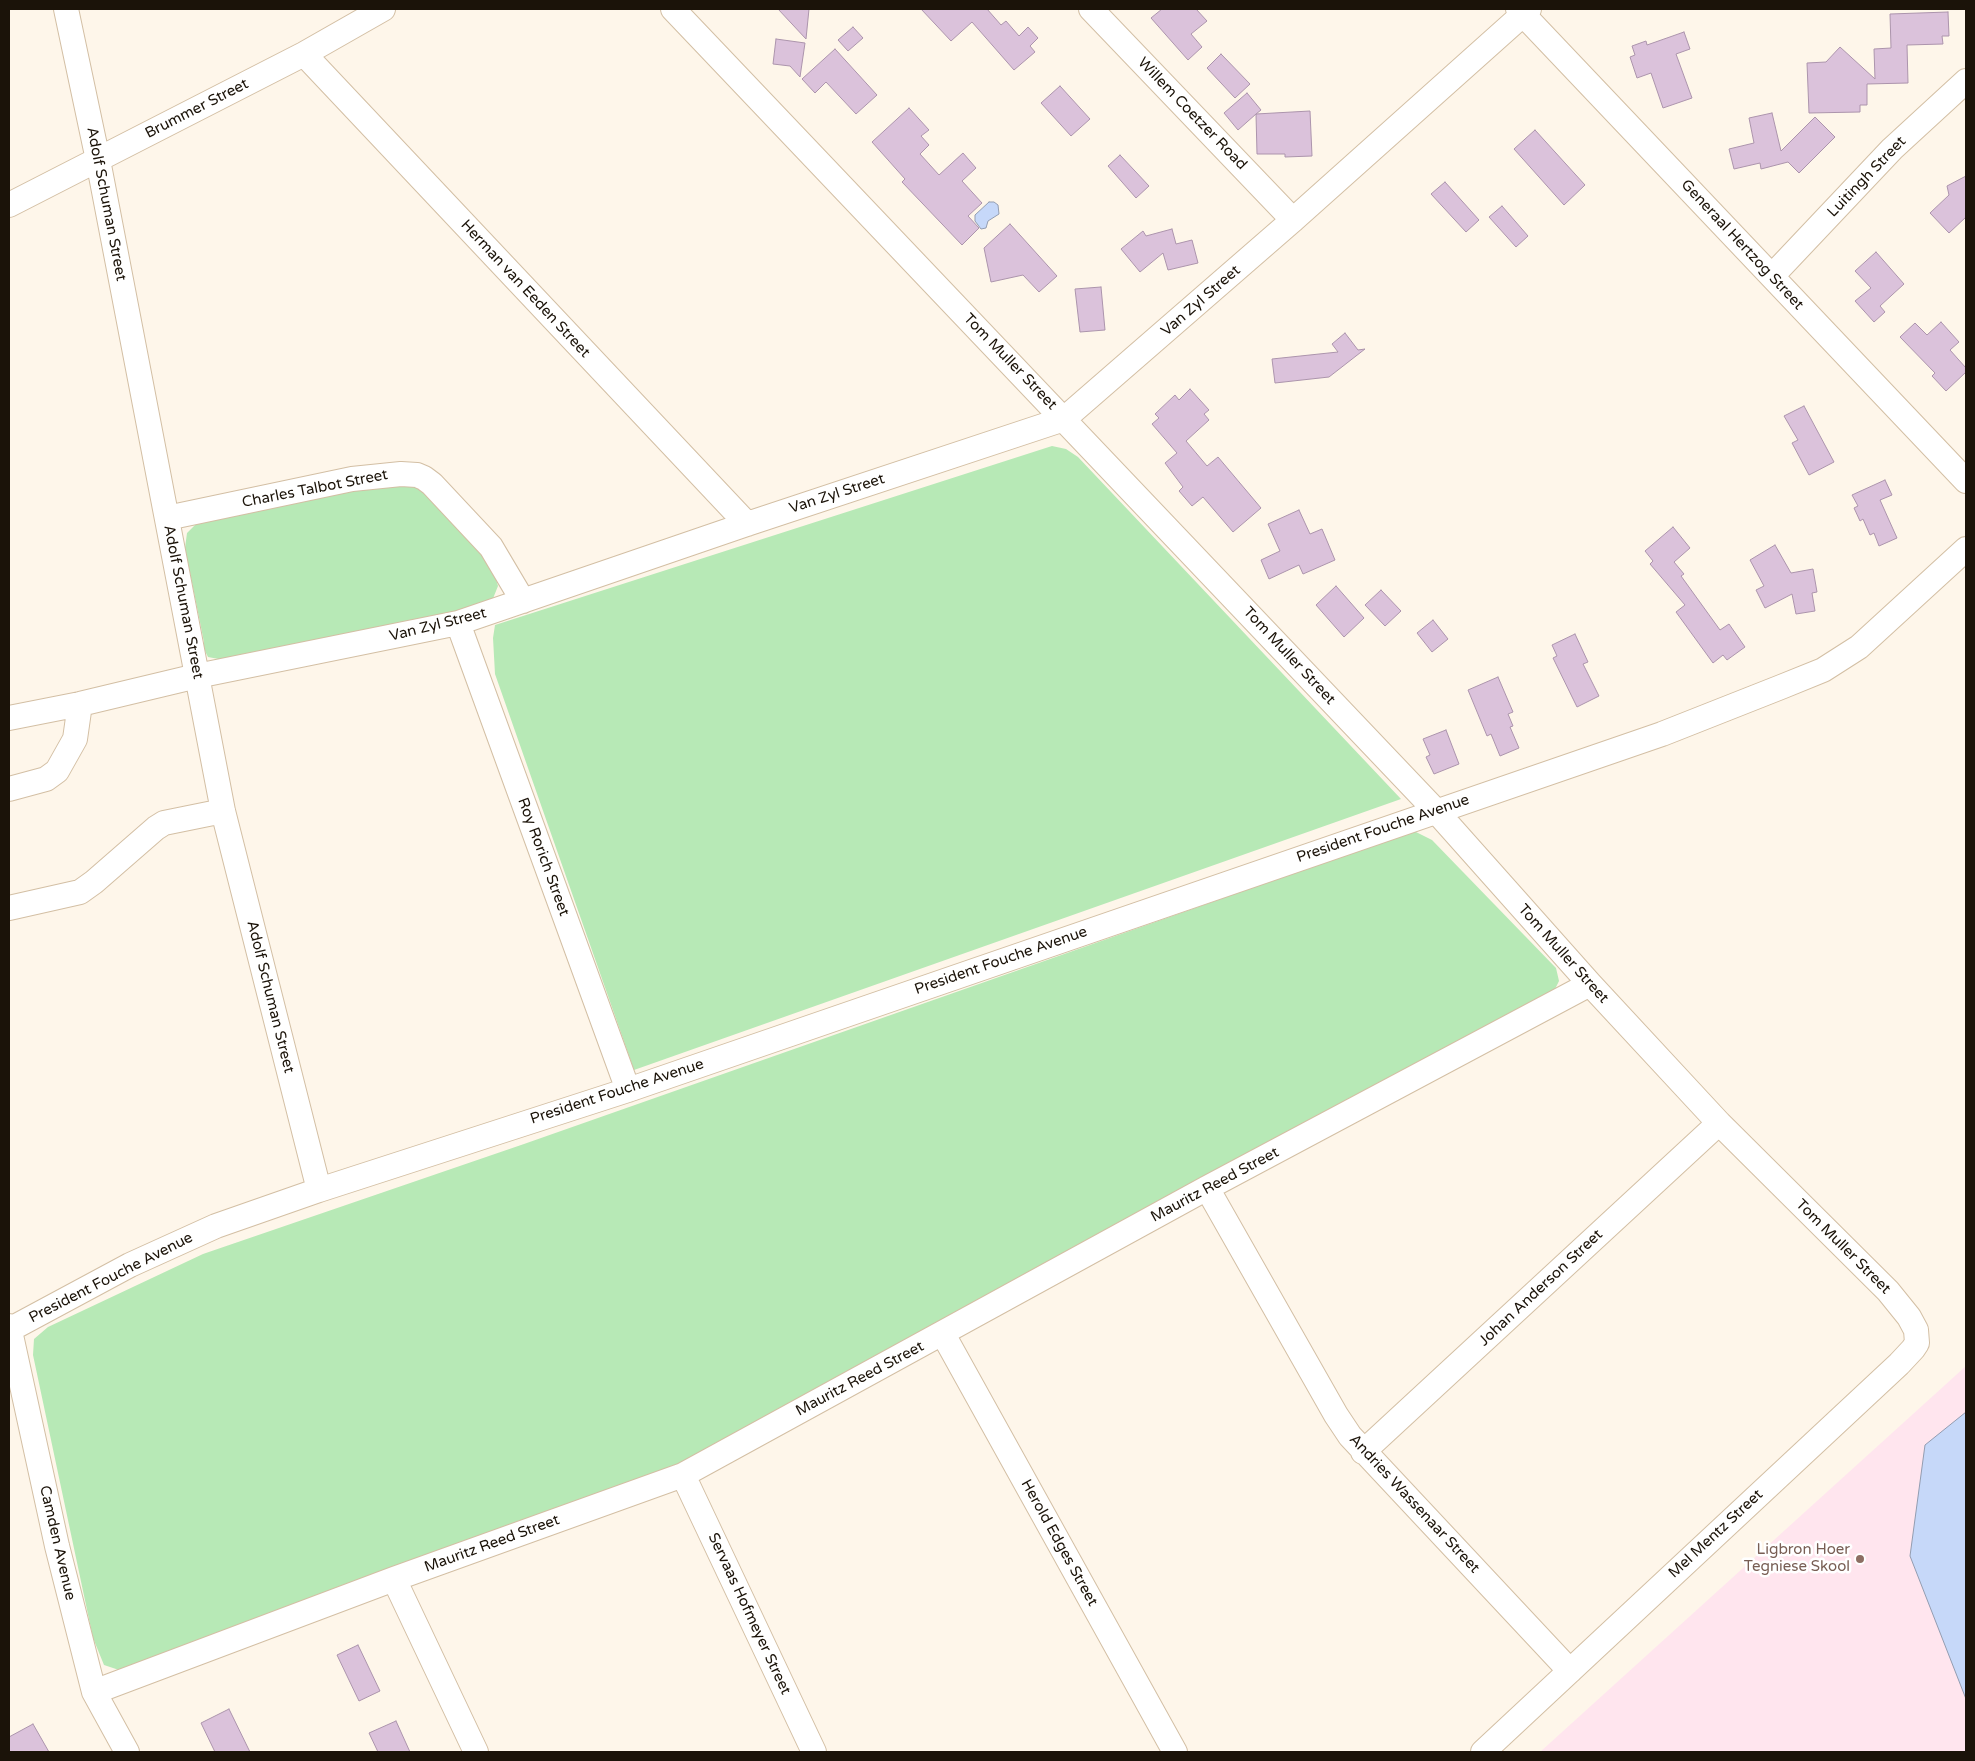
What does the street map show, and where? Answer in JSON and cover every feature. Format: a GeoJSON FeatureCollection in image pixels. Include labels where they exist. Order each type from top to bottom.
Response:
{"type":"FeatureCollection","features":[{"type":"Feature","properties":{"kind":"street","name":"Adolf Schuman Street"},"geometry":{"type":"LineString","coordinates":[[66,9],[98,160],[223,811],[319,1190]]}},
{"type":"Feature","properties":{"kind":"street","name":"Brummer Street"},"geometry":{"type":"LineString","coordinates":[[9,205],[304,54],[383,9]]}},
{"type":"Feature","properties":{"kind":"street","name":"Tom Muller Street"},"geometry":{"type":"LineString","coordinates":[[673,9],[1436,811],[1590,984],[1719,1123],[1901,1307]]}},
{"type":"Feature","properties":{"kind":"street","name":"Willem Coetzer Road"},"geometry":{"type":"LineString","coordinates":[[1091,9],[1293,220]]}},
{"type":"Feature","properties":{"kind":"street","name":"Van Zyl Street"},"geometry":{"type":"LineString","coordinates":[[9,718],[80,704],[197,676],[458,623],[747,524],[1064,419],[1293,220],[1523,10]]}},
{"type":"Feature","properties":{"kind":"street","name":"Generaal Hertzog Street"},"geometry":{"type":"LineString","coordinates":[[1523,10],[1966,481]]}},
{"type":"Feature","properties":{"kind":"street","name":"Herman van Eeden Street"},"geometry":{"type":"LineString","coordinates":[[304,54],[747,524]]}},
{"type":"Feature","properties":{"kind":"street","name":"Luitingh Street"},"geometry":{"type":"LineString","coordinates":[[1772,276],[1892,149],[1966,81]]}},
{"type":"Feature","properties":{"kind":"street","name":"Charles Talbot Street"},"geometry":{"type":"LineString","coordinates":[[167,518],[352,479],[401,474],[417,475],[432,484],[491,547],[523,601]]}},
{"type":"Feature","properties":{"kind":"street","name":"President Fouche Avenue"},"geometry":{"type":"LineString","coordinates":[[9,1330],[130,1265],[216,1226],[319,1190],[628,1090],[1662,734],[1823,670],[1859,647],[1966,550]]}},
{"type":"Feature","properties":{"kind":"street","name":"Roy Rorich Street"},"geometry":{"type":"LineString","coordinates":[[458,623],[628,1090]]}},
{"type":"Feature","properties":{"kind":"street"},"geometry":{"type":"LineString","coordinates":[[9,789],[46,779],[58,771],[75,739],[80,704]]}},
{"type":"Feature","properties":{"kind":"street"},"geometry":{"type":"LineString","coordinates":[[9,908],[80,892],[164,823],[223,811]]}},
{"type":"Feature","properties":{"kind":"street","name":"Mauritz Reed Street"},"geometry":{"type":"LineString","coordinates":[[94,1692],[394,1579],[683,1475],[1207,1188],[1590,984]]}},
{"type":"Feature","properties":{"kind":"street","name":"Johan Anderson Street"},"geometry":{"type":"LineString","coordinates":[[1364,1452],[1719,1123]]}},
{"type":"Feature","properties":{"kind":"street","name":"Andries Wassenaar Street"},"geometry":{"type":"LineString","coordinates":[[1207,1188],[1336,1415],[1350,1436],[1570,1671]]}},
{"type":"Feature","properties":{"kind":"street","name":"Mel Mentz Street"},"geometry":{"type":"LineString","coordinates":[[1483,1752],[1913,1349],[1918,1337],[1916,1330],[1901,1307]]}},
{"type":"Feature","properties":{"kind":"street","name":"Camden Avenue"},"geometry":{"type":"LineString","coordinates":[[9,1326],[57,1546],[94,1692],[126,1752]]}},
{"type":"Feature","properties":{"kind":"street","name":"Herold Edges Street"},"geometry":{"type":"LineString","coordinates":[[943,1334],[1175,1752]]}},
{"type":"Feature","properties":{"kind":"street","name":"Servaas Hofmeyer Street"},"geometry":{"type":"LineString","coordinates":[[683,1475],[814,1752]]}},
{"type":"Feature","properties":{"kind":"street"},"geometry":{"type":"LineString","coordinates":[[394,1579],[476,1752]]}},
{"type":"Feature","properties":{"kind":"shaded area","name":"Ligbron Hoer Tegniese Skool"},"geometry":{"type":"Polygon","coordinates":[[[1966,1366],[1966,1752],[1540,1752],[1966,1366]]]}},
{"type":"Feature","properties":{"kind":"green space"},"geometry":{"type":"Polygon","coordinates":[[[1052,446],[1066,449],[1078,457],[1401,799],[634,1070],[495,674],[493,638],[495,625],[1052,446]]]}},
{"type":"Feature","properties":{"kind":"green space"},"geometry":{"type":"Polygon","coordinates":[[[407,483],[427,490],[483,551],[493,569],[498,586],[492,601],[450,616],[224,660],[208,657],[204,649],[185,548],[187,533],[196,524],[377,486],[407,483]]]}},
{"type":"Feature","properties":{"kind":"green space"},"geometry":{"type":"Polygon","coordinates":[[[1414,831],[1432,840],[1556,968],[1559,981],[1554,991],[686,1463],[119,1670],[104,1665],[93,1638],[33,1355],[34,1339],[48,1327],[203,1254],[524,1144],[1414,831]]]}},
{"type":"Feature","properties":{"kind":"water"},"geometry":{"type":"Polygon","coordinates":[[[989,202],[994,202],[998,205],[999,214],[988,221],[986,228],[981,229],[975,221],[975,215],[989,202]]]}},
{"type":"Feature","properties":{"kind":"water"},"geometry":{"type":"Polygon","coordinates":[[[1966,1412],[1966,1699],[1910,1556],[1925,1445],[1966,1412]]]}},
{"type":"Feature","properties":{"kind":"building"},"geometry":{"type":"Polygon","coordinates":[[[778,9],[809,9],[806,39],[778,9]]]}},
{"type":"Feature","properties":{"kind":"building"},"geometry":{"type":"Polygon","coordinates":[[[921,9],[987,9],[1001,25],[1006,21],[1019,36],[1028,27],[1038,38],[1030,46],[1035,52],[1014,70],[972,22],[951,41],[921,9]]]}},
{"type":"Feature","properties":{"kind":"building"},"geometry":{"type":"Polygon","coordinates":[[[1162,9],[1196,9],[1207,21],[1191,34],[1202,47],[1188,60],[1151,18],[1162,9]]]}},
{"type":"Feature","properties":{"kind":"building"},"geometry":{"type":"Polygon","coordinates":[[[1948,12],[1949,36],[1942,36],[1943,44],[1907,45],[1908,83],[1867,84],[1867,105],[1860,105],[1860,112],[1809,113],[1807,63],[1826,62],[1840,47],[1875,79],[1874,49],[1891,48],[1890,14],[1948,12]]]}},
{"type":"Feature","properties":{"kind":"building"},"geometry":{"type":"Polygon","coordinates":[[[853,27],[863,38],[848,51],[838,40],[853,27]]]}},
{"type":"Feature","properties":{"kind":"building"},"geometry":{"type":"Polygon","coordinates":[[[1684,32],[1690,49],[1676,54],[1692,98],[1663,108],[1651,73],[1637,78],[1630,57],[1635,55],[1632,46],[1646,41],[1647,45],[1684,32]]]}},
{"type":"Feature","properties":{"kind":"building"},"geometry":{"type":"Polygon","coordinates":[[[776,39],[805,43],[800,77],[790,66],[773,64],[776,39]]]}},
{"type":"Feature","properties":{"kind":"building"},"geometry":{"type":"Polygon","coordinates":[[[835,49],[877,95],[856,114],[826,82],[815,93],[802,79],[835,49]]]}},
{"type":"Feature","properties":{"kind":"building"},"geometry":{"type":"Polygon","coordinates":[[[1221,54],[1250,84],[1235,98],[1207,68],[1221,54]]]}},
{"type":"Feature","properties":{"kind":"building"},"geometry":{"type":"Polygon","coordinates":[[[1060,86],[1090,119],[1071,136],[1041,103],[1060,86]]]}},
{"type":"Feature","properties":{"kind":"building"},"geometry":{"type":"Polygon","coordinates":[[[1247,93],[1261,110],[1238,130],[1224,113],[1247,93]]]}},
{"type":"Feature","properties":{"kind":"building"},"geometry":{"type":"Polygon","coordinates":[[[909,108],[929,130],[921,136],[929,145],[920,154],[939,175],[963,153],[976,168],[962,181],[982,203],[968,216],[979,228],[962,245],[902,182],[905,179],[872,142],[909,108]]]}},
{"type":"Feature","properties":{"kind":"building"},"geometry":{"type":"Polygon","coordinates":[[[1310,111],[1312,156],[1285,157],[1285,154],[1257,154],[1256,114],[1310,111]]]}},
{"type":"Feature","properties":{"kind":"building"},"geometry":{"type":"Polygon","coordinates":[[[1772,113],[1781,151],[1815,117],[1835,137],[1799,173],[1788,162],[1761,169],[1760,163],[1734,169],[1729,149],[1754,143],[1749,118],[1772,113]]]}},
{"type":"Feature","properties":{"kind":"building"},"geometry":{"type":"Polygon","coordinates":[[[1535,130],[1585,185],[1564,205],[1514,149],[1535,130]]]}},
{"type":"Feature","properties":{"kind":"building"},"geometry":{"type":"Polygon","coordinates":[[[1120,155],[1149,186],[1136,198],[1108,166],[1120,155]]]}},
{"type":"Feature","properties":{"kind":"building"},"geometry":{"type":"Polygon","coordinates":[[[1966,176],[1966,217],[1949,233],[1930,213],[1949,195],[1947,186],[1966,176]]]}},
{"type":"Feature","properties":{"kind":"building"},"geometry":{"type":"Polygon","coordinates":[[[1445,182],[1479,220],[1466,232],[1431,194],[1445,182]]]}},
{"type":"Feature","properties":{"kind":"building"},"geometry":{"type":"Polygon","coordinates":[[[1502,206],[1528,236],[1516,247],[1489,217],[1502,206]]]}},
{"type":"Feature","properties":{"kind":"building"},"geometry":{"type":"Polygon","coordinates":[[[1010,224],[1057,276],[1039,292],[1023,275],[991,282],[984,248],[1010,224]]]}},
{"type":"Feature","properties":{"kind":"building"},"geometry":{"type":"Polygon","coordinates":[[[1172,229],[1176,244],[1192,240],[1198,263],[1168,270],[1163,253],[1140,272],[1121,249],[1143,231],[1146,236],[1172,229]]]}},
{"type":"Feature","properties":{"kind":"building"},"geometry":{"type":"Polygon","coordinates":[[[1876,252],[1904,284],[1880,306],[1885,312],[1874,322],[1855,301],[1871,288],[1855,271],[1876,252]]]}},
{"type":"Feature","properties":{"kind":"building"},"geometry":{"type":"Polygon","coordinates":[[[1101,287],[1105,330],[1080,332],[1075,289],[1101,287]]]}},
{"type":"Feature","properties":{"kind":"building"},"geometry":{"type":"Polygon","coordinates":[[[1941,322],[1959,342],[1950,350],[1966,368],[1966,372],[1946,391],[1932,376],[1935,373],[1900,337],[1915,323],[1927,335],[1941,322]]]}},
{"type":"Feature","properties":{"kind":"building"},"geometry":{"type":"Polygon","coordinates":[[[1345,333],[1358,350],[1365,349],[1329,377],[1275,383],[1272,359],[1338,352],[1332,344],[1345,333]]]}},
{"type":"Feature","properties":{"kind":"building"},"geometry":{"type":"Polygon","coordinates":[[[1190,389],[1209,410],[1204,414],[1209,420],[1186,441],[1207,466],[1218,457],[1261,508],[1233,532],[1203,497],[1192,506],[1179,491],[1183,487],[1165,463],[1177,453],[1152,424],[1159,418],[1155,414],[1175,395],[1179,400],[1190,389]]]}},
{"type":"Feature","properties":{"kind":"building"},"geometry":{"type":"Polygon","coordinates":[[[1804,406],[1834,462],[1809,475],[1792,443],[1798,440],[1784,416],[1804,406]]]}},
{"type":"Feature","properties":{"kind":"building"},"geometry":{"type":"Polygon","coordinates":[[[1885,480],[1892,495],[1880,500],[1897,538],[1879,546],[1874,533],[1870,535],[1863,519],[1860,521],[1854,508],[1858,506],[1852,495],[1885,480]]]}},
{"type":"Feature","properties":{"kind":"building"},"geometry":{"type":"Polygon","coordinates":[[[1299,510],[1310,534],[1322,529],[1335,560],[1303,574],[1299,565],[1269,579],[1261,560],[1280,551],[1268,524],[1299,510]]]}},
{"type":"Feature","properties":{"kind":"building"},"geometry":{"type":"Polygon","coordinates":[[[1673,527],[1690,548],[1674,562],[1684,574],[1681,576],[1720,630],[1729,624],[1745,647],[1727,660],[1723,655],[1713,663],[1676,612],[1685,605],[1650,564],[1653,561],[1645,551],[1673,527]]]}},
{"type":"Feature","properties":{"kind":"building"},"geometry":{"type":"Polygon","coordinates":[[[1775,545],[1791,573],[1813,569],[1817,592],[1812,593],[1815,611],[1796,614],[1792,594],[1765,608],[1756,590],[1764,586],[1750,560],[1775,545]]]}},
{"type":"Feature","properties":{"kind":"building"},"geometry":{"type":"Polygon","coordinates":[[[1336,586],[1364,618],[1344,637],[1316,605],[1336,586]]]}},
{"type":"Feature","properties":{"kind":"building"},"geometry":{"type":"Polygon","coordinates":[[[1381,590],[1401,611],[1385,626],[1365,605],[1381,590]]]}},
{"type":"Feature","properties":{"kind":"building"},"geometry":{"type":"Polygon","coordinates":[[[1433,620],[1448,639],[1432,652],[1417,633],[1433,620]]]}},
{"type":"Feature","properties":{"kind":"building"},"geometry":{"type":"Polygon","coordinates":[[[1575,634],[1588,662],[1583,664],[1599,696],[1577,707],[1553,658],[1557,656],[1552,645],[1575,634]]]}},
{"type":"Feature","properties":{"kind":"building"},"geometry":{"type":"Polygon","coordinates":[[[1498,677],[1513,712],[1508,714],[1513,726],[1510,727],[1519,748],[1500,756],[1491,734],[1487,736],[1468,690],[1498,677]]]}},
{"type":"Feature","properties":{"kind":"building"},"geometry":{"type":"Polygon","coordinates":[[[1446,730],[1459,764],[1434,774],[1426,757],[1430,755],[1423,739],[1446,730]]]}},
{"type":"Feature","properties":{"kind":"building"},"geometry":{"type":"Polygon","coordinates":[[[358,1645],[380,1691],[359,1701],[337,1655],[358,1645]]]}},
{"type":"Feature","properties":{"kind":"building"},"geometry":{"type":"Polygon","coordinates":[[[229,1709],[250,1752],[215,1752],[201,1723],[229,1709]]]}},
{"type":"Feature","properties":{"kind":"building"},"geometry":{"type":"Polygon","coordinates":[[[396,1721],[410,1752],[378,1752],[369,1733],[396,1721]]]}},
{"type":"Feature","properties":{"kind":"building"},"geometry":{"type":"Polygon","coordinates":[[[33,1724],[49,1752],[9,1752],[9,1737],[33,1724]]]}},
{"type":"Feature","properties":{"kind":"place","name":"Ligbron Hoer Tegniese Skool"},"geometry":{"type":"Point","coordinates":[1860,1559]}}]}
